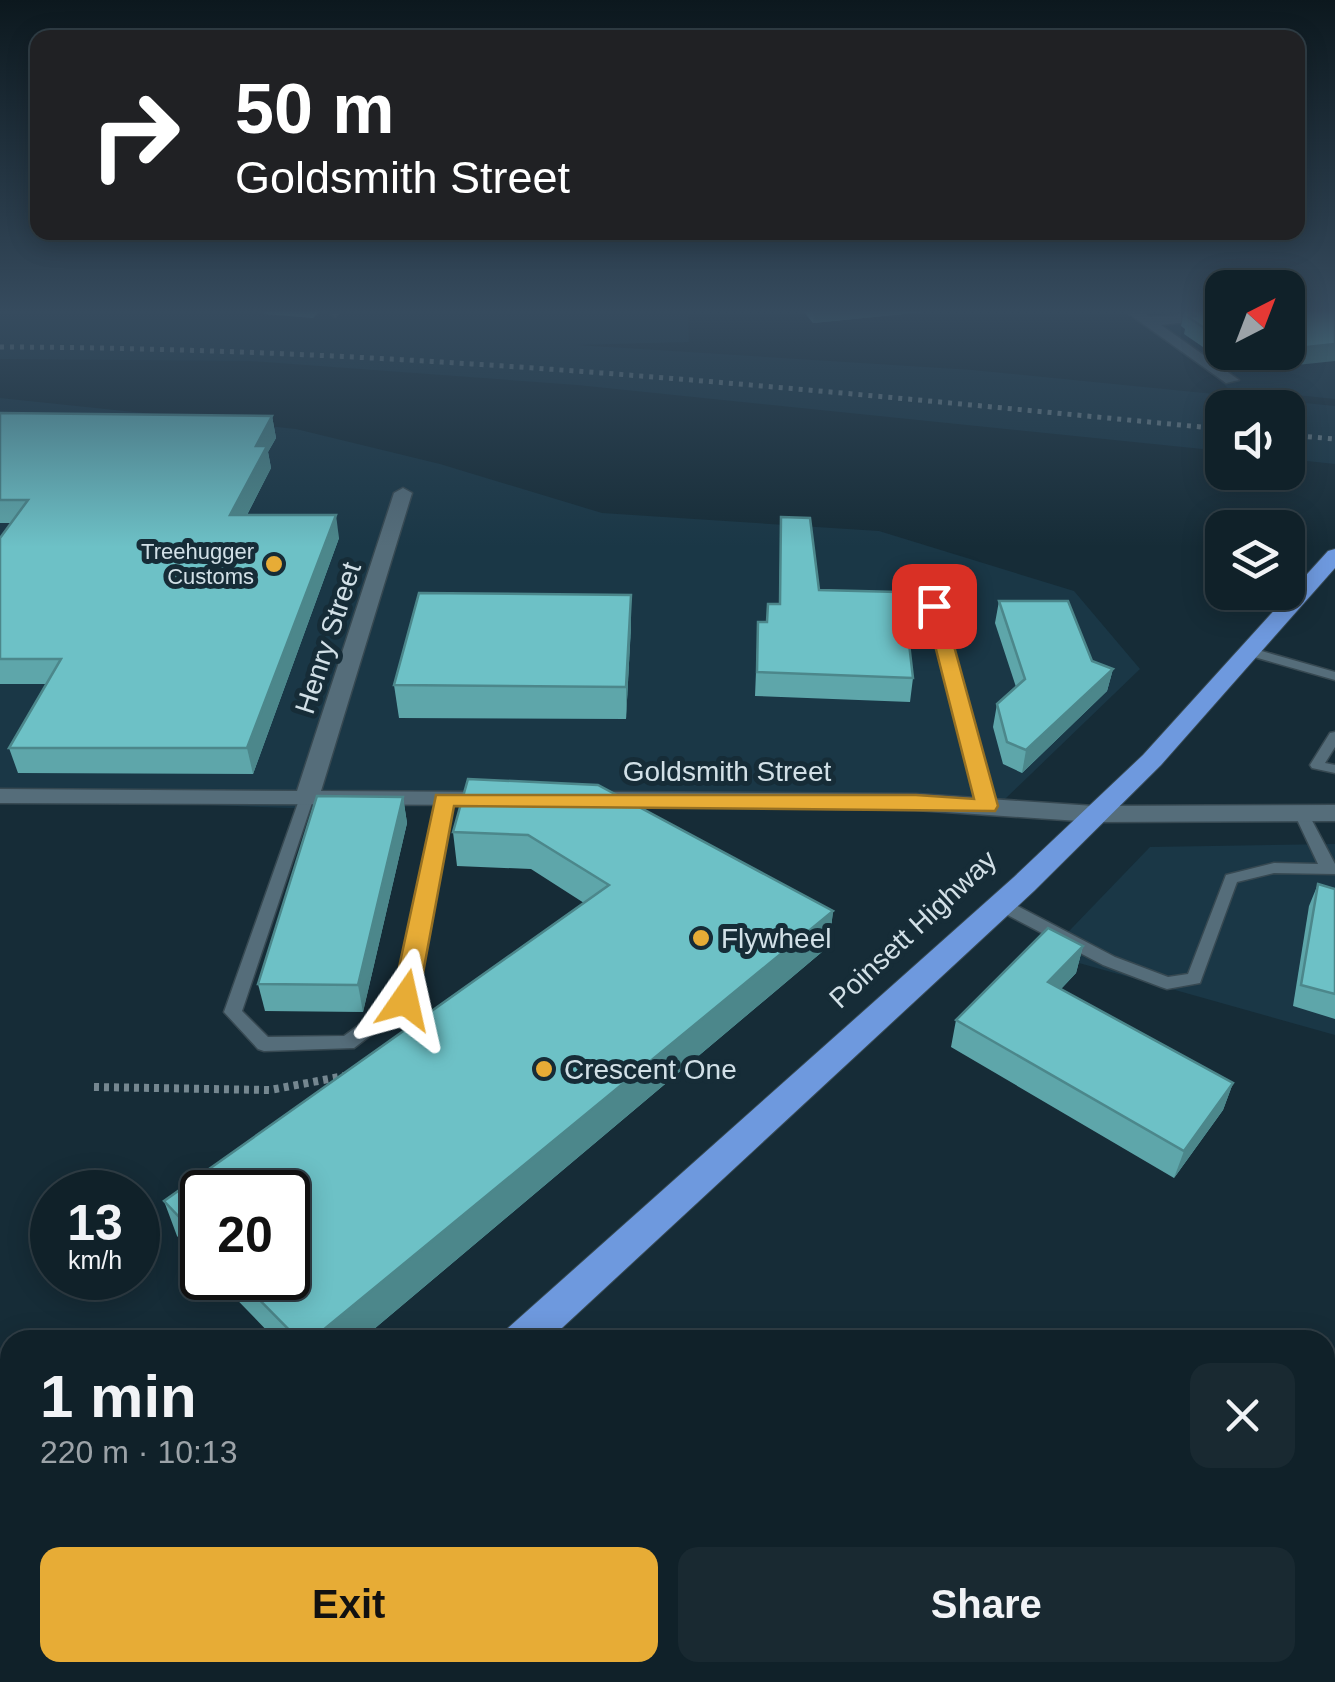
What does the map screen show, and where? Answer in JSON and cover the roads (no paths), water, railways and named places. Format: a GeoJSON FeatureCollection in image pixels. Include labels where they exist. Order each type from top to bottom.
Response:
{"type":"FeatureCollection","features":[{"type":"Feature","properties":{"kind":"highway","name":"Poinsett Highway"},"geometry":{"type":"LineString","coordinates":[[533,1330],[1002,905],[1152,760],[1335,555]]}},
{"type":"Feature","properties":{"kind":"street","name":"Henry Street"},"geometry":{"type":"LineString","coordinates":[[306,800],[403,493]]}},
{"type":"Feature","properties":{"kind":"street"},"geometry":{"type":"LineString","coordinates":[[0,796],[523,800]]}},
{"type":"Feature","properties":{"kind":"street","name":"Goldsmith Street"},"geometry":{"type":"LineString","coordinates":[[562,800],[916,802],[1094,814],[1335,813]]}},
{"type":"Feature","properties":{"kind":"lane"},"geometry":{"type":"LineString","coordinates":[[934,606],[987,806]]}},
{"type":"Feature","properties":{"kind":"lane"},"geometry":{"type":"LineString","coordinates":[[1252,652],[1335,676]]}},
{"type":"Feature","properties":{"kind":"lane"},"geometry":{"type":"LineString","coordinates":[[1335,736],[1317,765],[1335,769]]}},
{"type":"Feature","properties":{"kind":"lane"},"geometry":{"type":"LineString","coordinates":[[306,800],[232,1012],[264,1044],[348,1043],[405,1000],[444,800]]}},
{"type":"Feature","properties":{"kind":"lane"},"geometry":{"type":"LineString","coordinates":[[1002,905],[1109,961],[1167,983],[1194,979],[1231,878],[1274,868],[1331,868],[1301,814]]}},
{"type":"Feature","properties":{"kind":"railway"},"geometry":{"type":"LineString","coordinates":[[801,389],[1205,427]]}},
{"type":"Feature","properties":{"kind":"railway"},"geometry":{"type":"LineString","coordinates":[[1305,436],[1335,439]]}},
{"type":"Feature","properties":{"kind":"place","name":"Treehugger Customs"},"geometry":{"type":"Point","coordinates":[274,564]}},
{"type":"Feature","properties":{"kind":"place","name":"Flywheel"},"geometry":{"type":"Point","coordinates":[701,938]}},
{"type":"Feature","properties":{"kind":"place","name":"Crescent One"},"geometry":{"type":"Point","coordinates":[544,1069]}}]}
